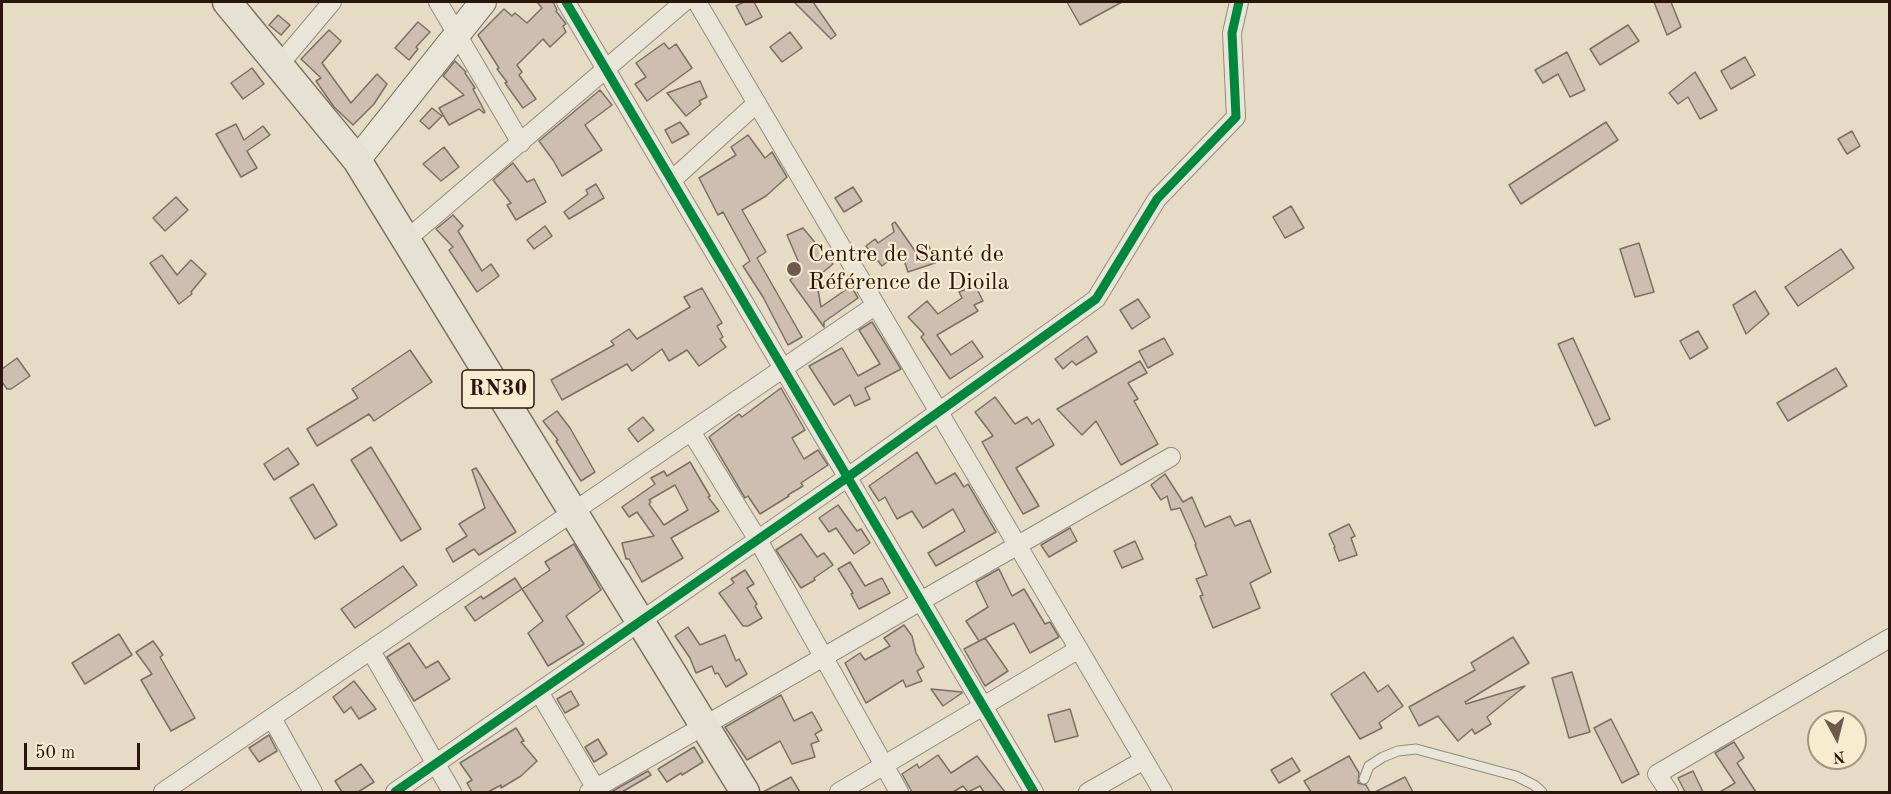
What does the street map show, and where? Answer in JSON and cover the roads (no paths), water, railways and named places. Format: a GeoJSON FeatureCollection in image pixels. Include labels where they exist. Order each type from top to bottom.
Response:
{"type":"FeatureCollection","features":[{"type":"Feature","properties":{"kind":"main road","name":"RN30"},"geometry":{"type":"LineString","coordinates":[[227,2],[357,160],[745,792]]}},
{"type":"Feature","properties":{"kind":"street"},"geometry":{"type":"LineString","coordinates":[[279,65],[333,2]]}},
{"type":"Feature","properties":{"kind":"street"},"geometry":{"type":"LineString","coordinates":[[438,2],[521,143]]}},
{"type":"Feature","properties":{"kind":"street"},"geometry":{"type":"LineString","coordinates":[[357,160],[483,2]]}},
{"type":"Feature","properties":{"kind":"street"},"geometry":{"type":"LineString","coordinates":[[566,2],[1034,792]]}},
{"type":"Feature","properties":{"kind":"street"},"geometry":{"type":"LineString","coordinates":[[406,240],[684,2]]}},
{"type":"Feature","properties":{"kind":"street"},"geometry":{"type":"LineString","coordinates":[[697,2],[1163,792]]}},
{"type":"Feature","properties":{"kind":"street"},"geometry":{"type":"LineString","coordinates":[[395,792],[848,477],[1096,299],[1157,199],[1236,117],[1232,33],[1239,2]]}},
{"type":"Feature","properties":{"kind":"street"},"geometry":{"type":"LineString","coordinates":[[672,180],[757,103]]}},
{"type":"Feature","properties":{"kind":"street"},"geometry":{"type":"LineString","coordinates":[[163,792],[692,433],[876,305]]}},
{"type":"Feature","properties":{"kind":"street"},"geometry":{"type":"LineString","coordinates":[[692,433],[758,540],[899,792]]}},
{"type":"Feature","properties":{"kind":"street"},"geometry":{"type":"LineString","coordinates":[[539,692],[594,791],[1017,544],[1171,457]]}},
{"type":"Feature","properties":{"kind":"street"},"geometry":{"type":"LineString","coordinates":[[1669,792],[1657,774],[1890,638]]}},
{"type":"Feature","properties":{"kind":"street"},"geometry":{"type":"LineString","coordinates":[[839,792],[1079,649]]}},
{"type":"Feature","properties":{"kind":"street"},"geometry":{"type":"LineString","coordinates":[[371,651],[452,792]]}},
{"type":"Feature","properties":{"kind":"street"},"geometry":{"type":"LineString","coordinates":[[272,718],[313,792]]}},
{"type":"Feature","properties":{"kind":"street"},"geometry":{"type":"LineString","coordinates":[[1088,792],[1144,760]]}},
{"type":"Feature","properties":{"kind":"lane"},"geometry":{"type":"LineString","coordinates":[[1364,779],[1369,766],[1383,757],[1398,751],[1416,749],[1516,776],[1542,792]]}},
{"type":"Feature","properties":{"kind":"place","name":"Centre de Santé de Référence de Dioila"},"geometry":{"type":"Point","coordinates":[794,269]}}]}
